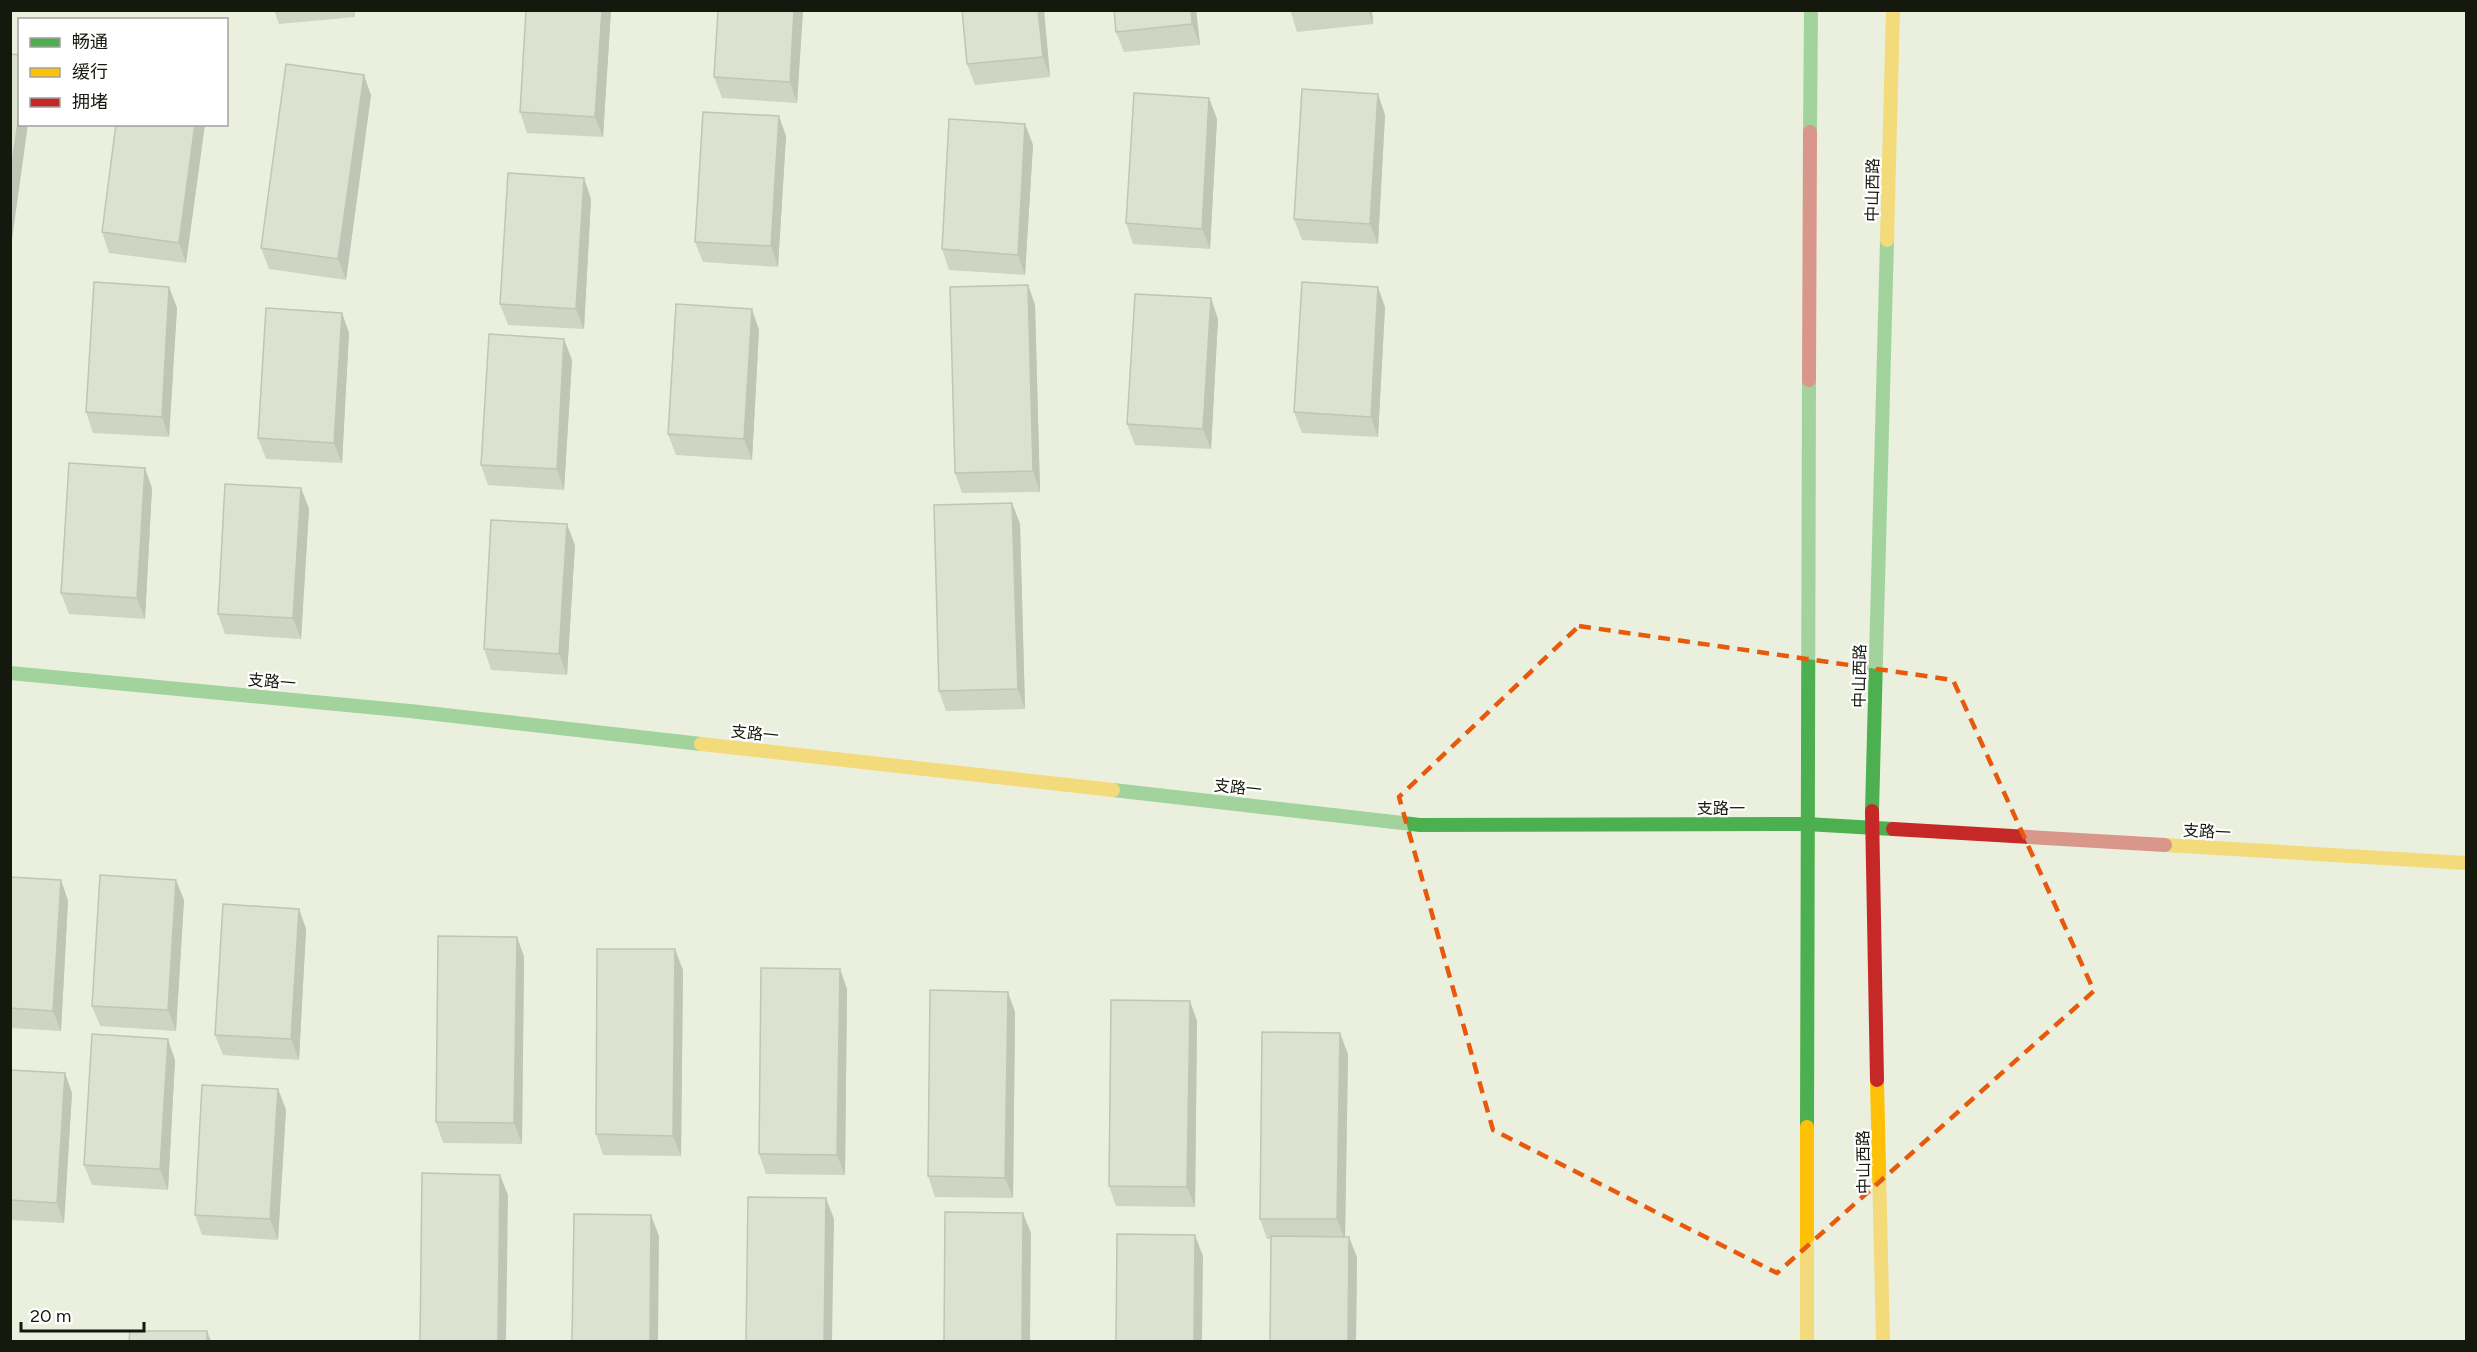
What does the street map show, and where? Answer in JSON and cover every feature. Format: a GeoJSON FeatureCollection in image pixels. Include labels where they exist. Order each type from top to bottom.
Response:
{"type":"FeatureCollection","features":[{"type":"Feature","properties":{"kind":"main road"},"geometry":{"type":"LineString","coordinates":[[1807,1341],[1806,824],[1811,10]]}},
{"type":"Feature","properties":{"kind":"main road","name":"中山西路"},"geometry":{"type":"LineString","coordinates":[[1883,1341],[1872,828],[1893,10]]}},
{"type":"Feature","properties":{"kind":"main road","name":"支路一"},"geometry":{"type":"LineString","coordinates":[[10,673],[410,711],[1420,825],[1806,824],[2466,863]]}},
{"type":"Feature","properties":{"kind":"highlighted area"},"geometry":{"type":"Polygon","coordinates":[[[1579,626],[1953,680],[2094,991],[1777,1273],[1493,1130],[1399,797],[1579,626]]]}},
{"type":"Feature","properties":{"kind":"building"},"geometry":{"type":"Polygon","coordinates":[[[526,10],[602,10],[595,117],[520,112],[526,10]]]}},
{"type":"Feature","properties":{"kind":"building"},"geometry":{"type":"Polygon","coordinates":[[[718,10],[794,10],[790,82],[714,77],[718,10]]]}},
{"type":"Feature","properties":{"kind":"building"},"geometry":{"type":"Polygon","coordinates":[[[962,10],[1038,10],[1043,57],[967,64],[962,10]]]}},
{"type":"Feature","properties":{"kind":"building"},"geometry":{"type":"Polygon","coordinates":[[[1114,10],[1191,10],[1192,24],[1116,32],[1114,10]]]}},
{"type":"Feature","properties":{"kind":"building"},"geometry":{"type":"Polygon","coordinates":[[[10,54],[18,55],[18,123],[10,177],[10,54]]]}},
{"type":"Feature","properties":{"kind":"building"},"geometry":{"type":"Polygon","coordinates":[[[286,64],[364,75],[338,259],[261,248],[286,64]]]}},
{"type":"Feature","properties":{"kind":"building"},"geometry":{"type":"Polygon","coordinates":[[[1302,89],[1378,94],[1370,224],[1294,219],[1302,89]]]}},
{"type":"Feature","properties":{"kind":"building"},"geometry":{"type":"Polygon","coordinates":[[[1134,93],[1209,98],[1202,229],[1126,223],[1134,93]]]}},
{"type":"Feature","properties":{"kind":"building"},"geometry":{"type":"Polygon","coordinates":[[[703,112],[779,116],[771,246],[695,242],[703,112]]]}},
{"type":"Feature","properties":{"kind":"building"},"geometry":{"type":"Polygon","coordinates":[[[949,119],[1025,124],[1018,255],[942,249],[949,119]]]}},
{"type":"Feature","properties":{"kind":"building"},"geometry":{"type":"Polygon","coordinates":[[[116,126],[195,126],[179,243],[102,232],[116,126]]]}},
{"type":"Feature","properties":{"kind":"building"},"geometry":{"type":"Polygon","coordinates":[[[508,173],[584,178],[576,309],[500,304],[508,173]]]}},
{"type":"Feature","properties":{"kind":"building"},"geometry":{"type":"Polygon","coordinates":[[[94,282],[169,287],[162,417],[86,412],[94,282]]]}},
{"type":"Feature","properties":{"kind":"building"},"geometry":{"type":"Polygon","coordinates":[[[1302,282],[1378,287],[1371,417],[1294,412],[1302,282]]]}},
{"type":"Feature","properties":{"kind":"building"},"geometry":{"type":"Polygon","coordinates":[[[1028,285],[1033,471],[955,473],[950,287],[1028,285]]]}},
{"type":"Feature","properties":{"kind":"building"},"geometry":{"type":"Polygon","coordinates":[[[1135,294],[1211,298],[1203,429],[1127,424],[1135,294]]]}},
{"type":"Feature","properties":{"kind":"building"},"geometry":{"type":"Polygon","coordinates":[[[676,304],[752,309],[744,439],[668,434],[676,304]]]}},
{"type":"Feature","properties":{"kind":"building"},"geometry":{"type":"Polygon","coordinates":[[[266,308],[342,313],[334,443],[258,438],[266,308]]]}},
{"type":"Feature","properties":{"kind":"building"},"geometry":{"type":"Polygon","coordinates":[[[489,334],[564,339],[557,469],[481,465],[489,334]]]}},
{"type":"Feature","properties":{"kind":"building"},"geometry":{"type":"Polygon","coordinates":[[[69,463],[145,468],[137,598],[61,593],[69,463]]]}},
{"type":"Feature","properties":{"kind":"building"},"geometry":{"type":"Polygon","coordinates":[[[225,484],[301,488],[293,618],[218,614],[225,484]]]}},
{"type":"Feature","properties":{"kind":"building"},"geometry":{"type":"Polygon","coordinates":[[[1012,503],[1018,689],[939,691],[934,505],[1012,503]]]}},
{"type":"Feature","properties":{"kind":"building"},"geometry":{"type":"Polygon","coordinates":[[[491,520],[567,524],[559,654],[484,649],[491,520]]]}},
{"type":"Feature","properties":{"kind":"building"},"geometry":{"type":"Polygon","coordinates":[[[100,875],[176,880],[168,1010],[92,1006],[100,875]]]}},
{"type":"Feature","properties":{"kind":"building"},"geometry":{"type":"Polygon","coordinates":[[[10,877],[61,880],[53,1011],[10,1008],[10,877]]]}},
{"type":"Feature","properties":{"kind":"building"},"geometry":{"type":"Polygon","coordinates":[[[223,904],[299,909],[291,1039],[215,1035],[223,904]]]}},
{"type":"Feature","properties":{"kind":"building"},"geometry":{"type":"Polygon","coordinates":[[[438,936],[517,937],[514,1123],[436,1122],[438,936]]]}},
{"type":"Feature","properties":{"kind":"building"},"geometry":{"type":"Polygon","coordinates":[[[597,949],[675,949],[673,1136],[596,1134],[597,949]]]}},
{"type":"Feature","properties":{"kind":"building"},"geometry":{"type":"Polygon","coordinates":[[[761,968],[840,969],[837,1155],[759,1154],[761,968]]]}},
{"type":"Feature","properties":{"kind":"building"},"geometry":{"type":"Polygon","coordinates":[[[930,990],[1008,992],[1005,1178],[928,1176],[930,990]]]}},
{"type":"Feature","properties":{"kind":"building"},"geometry":{"type":"Polygon","coordinates":[[[1111,1000],[1190,1001],[1187,1187],[1109,1186],[1111,1000]]]}},
{"type":"Feature","properties":{"kind":"building"},"geometry":{"type":"Polygon","coordinates":[[[1262,1032],[1340,1033],[1337,1219],[1260,1219],[1262,1032]]]}},
{"type":"Feature","properties":{"kind":"building"},"geometry":{"type":"Polygon","coordinates":[[[92,1034],[168,1039],[160,1169],[84,1165],[92,1034]]]}},
{"type":"Feature","properties":{"kind":"building"},"geometry":{"type":"Polygon","coordinates":[[[10,1070],[65,1073],[57,1203],[10,1200],[10,1070]]]}},
{"type":"Feature","properties":{"kind":"building"},"geometry":{"type":"Polygon","coordinates":[[[202,1085],[278,1089],[270,1219],[195,1215],[202,1085]]]}},
{"type":"Feature","properties":{"kind":"building"},"geometry":{"type":"Polygon","coordinates":[[[422,1173],[500,1175],[498,1341],[420,1341],[422,1173]]]}},
{"type":"Feature","properties":{"kind":"building"},"geometry":{"type":"Polygon","coordinates":[[[748,1197],[826,1198],[824,1341],[746,1341],[748,1197]]]}},
{"type":"Feature","properties":{"kind":"building"},"geometry":{"type":"Polygon","coordinates":[[[945,1212],[1023,1213],[1022,1341],[944,1341],[945,1212]]]}},
{"type":"Feature","properties":{"kind":"building"},"geometry":{"type":"Polygon","coordinates":[[[574,1214],[651,1215],[650,1341],[572,1341],[574,1214]]]}},
{"type":"Feature","properties":{"kind":"building"},"geometry":{"type":"Polygon","coordinates":[[[1117,1234],[1195,1235],[1194,1341],[1116,1341],[1117,1234]]]}},
{"type":"Feature","properties":{"kind":"building"},"geometry":{"type":"Polygon","coordinates":[[[1271,1236],[1349,1237],[1348,1341],[1270,1341],[1271,1236]]]}},
{"type":"Feature","properties":{"kind":"building"},"geometry":{"type":"Polygon","coordinates":[[[130,1331],[207,1331],[207,1341],[129,1341],[130,1331]]]}},
{"type":"Feature","properties":{"kind":"traffic: fast"},"geometry":{"type":"LineString","coordinates":[[1810,132],[1811,10]]}},
{"type":"Feature","properties":{"kind":"traffic: fast"},"geometry":{"type":"LineString","coordinates":[[1872,811],[1887,240]]}},
{"type":"Feature","properties":{"kind":"traffic: fast"},"geometry":{"type":"LineString","coordinates":[[1807,1127],[1809,380]]}},
{"type":"Feature","properties":{"kind":"traffic: fast"},"geometry":{"type":"LineString","coordinates":[[10,673],[410,711],[701,744]]}},
{"type":"Feature","properties":{"kind":"traffic: fast"},"geometry":{"type":"LineString","coordinates":[[1113,790],[1420,825],[1806,824],[1893,829]]}},
{"type":"Feature","properties":{"kind":"traffic: slow"},"geometry":{"type":"LineString","coordinates":[[1887,240],[1893,10]]}},
{"type":"Feature","properties":{"kind":"traffic: slow"},"geometry":{"type":"LineString","coordinates":[[701,744],[1113,790]]}},
{"type":"Feature","properties":{"kind":"traffic: slow"},"geometry":{"type":"LineString","coordinates":[[2165,845],[2466,863]]}},
{"type":"Feature","properties":{"kind":"traffic: slow"},"geometry":{"type":"LineString","coordinates":[[1877,1080],[1883,1342]]}},
{"type":"Feature","properties":{"kind":"traffic: slow"},"geometry":{"type":"LineString","coordinates":[[1807,1127],[1807,1342]]}},
{"type":"Feature","properties":{"kind":"traffic: jam"},"geometry":{"type":"LineString","coordinates":[[1809,380],[1810,132]]}},
{"type":"Feature","properties":{"kind":"traffic: jam"},"geometry":{"type":"LineString","coordinates":[[1872,811],[1877,1080]]}},
{"type":"Feature","properties":{"kind":"traffic: jam"},"geometry":{"type":"LineString","coordinates":[[1893,829],[2165,845]]}}]}
